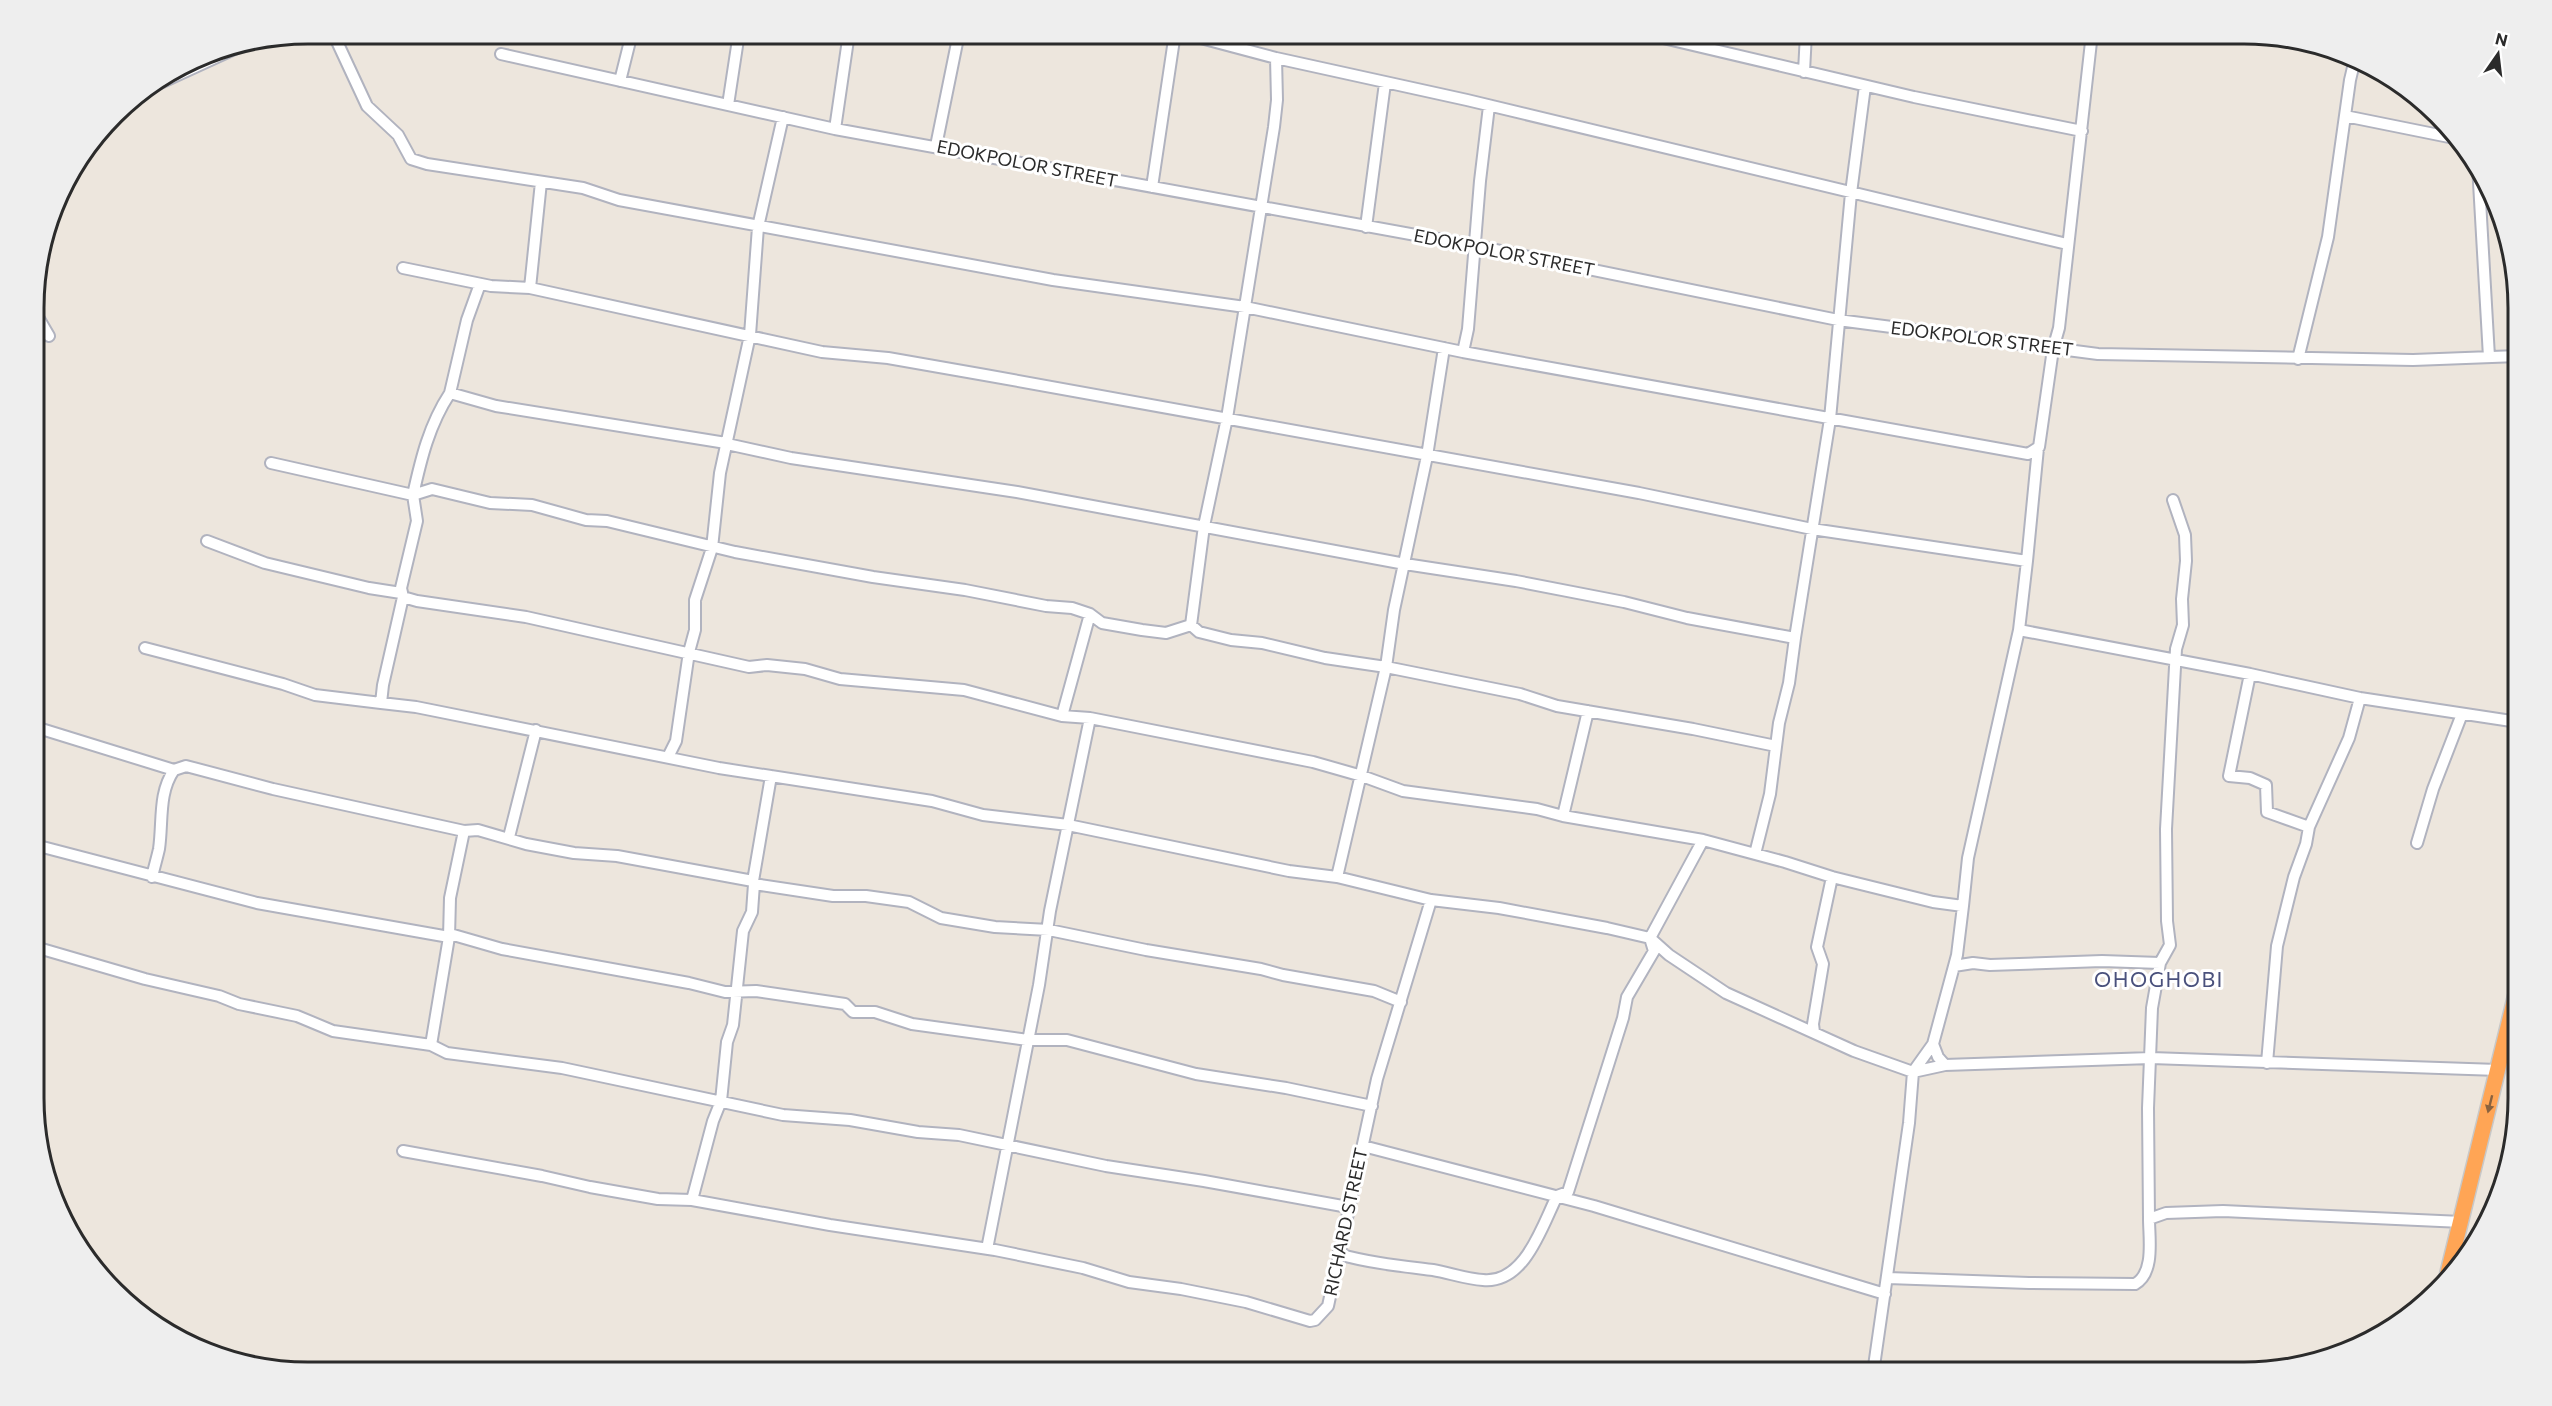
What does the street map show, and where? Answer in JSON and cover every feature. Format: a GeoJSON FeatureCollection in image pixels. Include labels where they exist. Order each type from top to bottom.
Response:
{"type":"FeatureCollection","features":[{"type":"Feature","properties":{"kind":"highway"},"geometry":{"type":"LineString","coordinates":[[2451,1263],[2508,1028]]}},
{"type":"Feature","properties":{"kind":"street"},"geometry":{"type":"LineString","coordinates":[[338,44],[366,106],[398,135],[411,159],[427,164],[583,188],[619,200],[758,227],[1053,280],[1245,308],[1463,352],[2028,454],[2038,448]]}},
{"type":"Feature","properties":{"kind":"street"},"geometry":{"type":"LineString","coordinates":[[620,81],[629,44]]}},
{"type":"Feature","properties":{"kind":"street"},"geometry":{"type":"LineString","coordinates":[[728,105],[737,44]]}},
{"type":"Feature","properties":{"kind":"street"},"geometry":{"type":"LineString","coordinates":[[835,129],[847,44]]}},
{"type":"Feature","properties":{"kind":"street"},"geometry":{"type":"LineString","coordinates":[[936,146],[957,44]]}},
{"type":"Feature","properties":{"kind":"street"},"geometry":{"type":"LineString","coordinates":[[1152,187],[1173,44]]}},
{"type":"Feature","properties":{"kind":"street"},"geometry":{"type":"LineString","coordinates":[[1223,44],[2067,244]]}},
{"type":"Feature","properties":{"kind":"street"},"geometry":{"type":"LineString","coordinates":[[1688,44],[1865,86],[2082,131]]}},
{"type":"Feature","properties":{"kind":"street"},"geometry":{"type":"LineString","coordinates":[[1804,72],[1805,44]]}},
{"type":"Feature","properties":{"kind":"street"},"geometry":{"type":"LineString","coordinates":[[1875,1362],[1888,1278],[1913,1072],[1933,1044],[1954,966],[1968,858],[2019,630],[2038,448],[2053,349],[2060,321],[2091,44]]}},
{"type":"Feature","properties":{"kind":"street","name":"EDOKPOLOR STREET"},"geometry":{"type":"LineString","coordinates":[[501,54],[835,129],[1476,246],[1838,320],[2098,354],[2414,360],[2508,356]]}},
{"type":"Feature","properties":{"kind":"street"},"geometry":{"type":"LineString","coordinates":[[1191,625],[1204,526],[1227,418],[1277,100],[1276,58]]}},
{"type":"Feature","properties":{"kind":"street"},"geometry":{"type":"LineString","coordinates":[[2298,359],[2328,237],[2354,68]]}},
{"type":"Feature","properties":{"kind":"street"},"geometry":{"type":"LineString","coordinates":[[1366,227],[1384,83]]}},
{"type":"Feature","properties":{"kind":"street"},"geometry":{"type":"LineString","coordinates":[[1755,854],[1770,794],[1830,419],[1851,193],[1865,86]]}},
{"type":"Feature","properties":{"kind":"street"},"geometry":{"type":"LineString","coordinates":[[1463,352],[1468,329],[1480,181],[1489,106]]}},
{"type":"Feature","properties":{"kind":"street"},"geometry":{"type":"LineString","coordinates":[[2345,116],[2446,136]]}},
{"type":"Feature","properties":{"kind":"street"},"geometry":{"type":"LineString","coordinates":[[668,757],[676,741],[689,652],[695,630],[695,600],[712,548],[720,473],[750,335],[758,227],[783,117]]}},
{"type":"Feature","properties":{"kind":"street"},"geometry":{"type":"LineString","coordinates":[[530,288],[541,182]]}},
{"type":"Feature","properties":{"kind":"street"},"geometry":{"type":"LineString","coordinates":[[2479,188],[2489,357]]}},
{"type":"Feature","properties":{"kind":"street"},"geometry":{"type":"LineString","coordinates":[[403,268],[480,284],[530,288],[822,352],[888,358],[1639,493],[1812,529],[2027,561]]}},
{"type":"Feature","properties":{"kind":"street"},"geometry":{"type":"LineString","coordinates":[[381,703],[402,595],[400,588],[417,521],[413,495],[423,448],[434,420],[450,393],[467,320],[480,284]]}},
{"type":"Feature","properties":{"kind":"street"},"geometry":{"type":"LineString","coordinates":[[44,327],[49,336]]}},
{"type":"Feature","properties":{"kind":"street"},"geometry":{"type":"LineString","coordinates":[[1337,877],[1386,667],[1394,610],[1427,456],[1444,348]]}},
{"type":"Feature","properties":{"kind":"street"},"geometry":{"type":"LineString","coordinates":[[450,393],[496,406],[726,443],[791,458],[1006,490],[1405,564],[1516,581],[1624,602],[1687,618],[1795,638]]}},
{"type":"Feature","properties":{"kind":"street"},"geometry":{"type":"LineString","coordinates":[[271,464],[413,495],[432,489],[490,503],[532,505],[586,520],[607,521],[712,548],[873,577],[965,590],[1046,606],[1072,608],[1090,614],[1101,623],[1166,633],[1191,625]]}},
{"type":"Feature","properties":{"kind":"street"},"geometry":{"type":"LineString","coordinates":[[1888,1278],[2135,1284],[2145,1273],[2149,1261],[2148,1108],[2152,1008],[2160,963],[2170,945],[2167,921],[2166,829],[2176,649],[2183,625],[2182,598],[2186,561],[2185,535],[2173,500]]}},
{"type":"Feature","properties":{"kind":"street"},"geometry":{"type":"LineString","coordinates":[[207,541],[221,548],[265,562],[449,607],[526,617],[749,667],[767,665],[805,669],[840,680],[964,690],[1062,716],[1090,718],[1302,760],[1362,776],[1403,791],[1537,809],[1563,816],[1703,840],[1832,877],[1933,902],[1963,906]]}},
{"type":"Feature","properties":{"kind":"street"},"geometry":{"type":"LineString","coordinates":[[1062,716],[1090,614]]}},
{"type":"Feature","properties":{"kind":"street"},"geometry":{"type":"LineString","coordinates":[[1191,625],[1198,632],[1231,639],[1262,643],[1325,658],[1386,667],[1520,694],[1557,706],[1776,746]]}},
{"type":"Feature","properties":{"kind":"street"},"geometry":{"type":"LineString","coordinates":[[2019,630],[2176,662],[2250,674],[2360,698],[2508,721]]}},
{"type":"Feature","properties":{"kind":"street"},"geometry":{"type":"LineString","coordinates":[[144,648],[273,681],[315,695],[416,707],[719,768],[932,801],[983,815],[1068,825],[1280,869],[1337,877],[1431,900],[1499,908],[1650,938],[1669,955],[1726,993],[1854,1051],[1913,1072],[1945,1065],[2151,1058],[2498,1070]]}},
{"type":"Feature","properties":{"kind":"street"},"geometry":{"type":"LineString","coordinates":[[2250,674],[2229,776],[2250,778],[2266,785],[2267,812],[2309,826]]}},
{"type":"Feature","properties":{"kind":"street"},"geometry":{"type":"LineString","coordinates":[[2267,1063],[2277,946],[2309,826],[2349,738],[2360,698]]}},
{"type":"Feature","properties":{"kind":"street"},"geometry":{"type":"LineString","coordinates":[[1563,816],[1588,711]]}},
{"type":"Feature","properties":{"kind":"street"},"geometry":{"type":"LineString","coordinates":[[2417,843],[2433,789],[2462,714]]}},
{"type":"Feature","properties":{"kind":"street"},"geometry":{"type":"LineString","coordinates":[[403,1151],[658,1199],[692,1200],[830,1225],[987,1249],[1049,930],[1050,911],[1090,718]]}},
{"type":"Feature","properties":{"kind":"street"},"geometry":{"type":"LineString","coordinates":[[44,730],[174,770]]}},
{"type":"Feature","properties":{"kind":"street"},"geometry":{"type":"LineString","coordinates":[[509,837],[536,730]]}},
{"type":"Feature","properties":{"kind":"street"},"geometry":{"type":"LineString","coordinates":[[152,877],[159,851],[166,781],[174,770],[186,766],[273,789],[464,831],[478,830],[509,837],[526,844],[574,853],[616,856],[832,896],[866,896],[909,902],[941,918],[995,927],[1049,930],[1146,950],[1341,984],[1374,991],[1401,1002]]}},
{"type":"Feature","properties":{"kind":"street"},"geometry":{"type":"LineString","coordinates":[[692,1200],[713,1121],[721,1101],[726,1042],[733,1025],[743,931],[752,912],[753,883],[771,776]]}},
{"type":"Feature","properties":{"kind":"street"},"geometry":{"type":"LineString","coordinates":[[431,1045],[449,936],[450,898],[464,831]]}},
{"type":"Feature","properties":{"kind":"street"},"geometry":{"type":"LineString","coordinates":[[1338,1254],[1389,1266],[1435,1271],[1485,1281],[1498,1279],[1521,1262],[1533,1245],[1557,1196],[1568,1192],[1627,998],[1654,951],[1650,938],[1703,840]]}},
{"type":"Feature","properties":{"kind":"street"},"geometry":{"type":"LineString","coordinates":[[44,847],[257,903],[449,936],[502,949],[689,983],[725,992],[756,991],[845,1004],[854,1012],[875,1012],[912,1024],[1028,1040],[1067,1040],[1196,1074],[1286,1088],[1372,1106]]}},
{"type":"Feature","properties":{"kind":"street"},"geometry":{"type":"LineString","coordinates":[[1814,1032],[1813,1023],[1823,964],[1816,947],[1832,877]]}},
{"type":"Feature","properties":{"kind":"street","name":"RICHARD STREET"},"geometry":{"type":"LineString","coordinates":[[987,1249],[1083,1268],[1130,1282],[1246,1302],[1310,1321],[1316,1320],[1328,1305],[1377,1079],[1431,900]]}},
{"type":"Feature","properties":{"kind":"street"},"geometry":{"type":"LineString","coordinates":[[44,950],[145,979],[219,996],[239,1004],[297,1016],[333,1031],[431,1045],[447,1053],[562,1068],[783,1115],[850,1120],[918,1132],[959,1135],[1106,1166],[1348,1207]]}},
{"type":"Feature","properties":{"kind":"street"},"geometry":{"type":"LineString","coordinates":[[1954,966],[1972,963],[1990,965],[2102,961],[2160,963]]}},
{"type":"Feature","properties":{"kind":"street"},"geometry":{"type":"LineString","coordinates":[[1933,1044],[1938,1057],[1945,1065]]}},
{"type":"Feature","properties":{"kind":"street"},"geometry":{"type":"LineString","coordinates":[[1363,1146],[1557,1196],[1885,1294]]}},
{"type":"Feature","properties":{"kind":"street"},"geometry":{"type":"LineString","coordinates":[[2149,1219],[2166,1213],[2233,1211],[2462,1222]]}},
{"type":"Feature","properties":{"kind":"district","name":"OHOGHOBI"},"geometry":{"type":"Point","coordinates":[2159,980]}}]}
